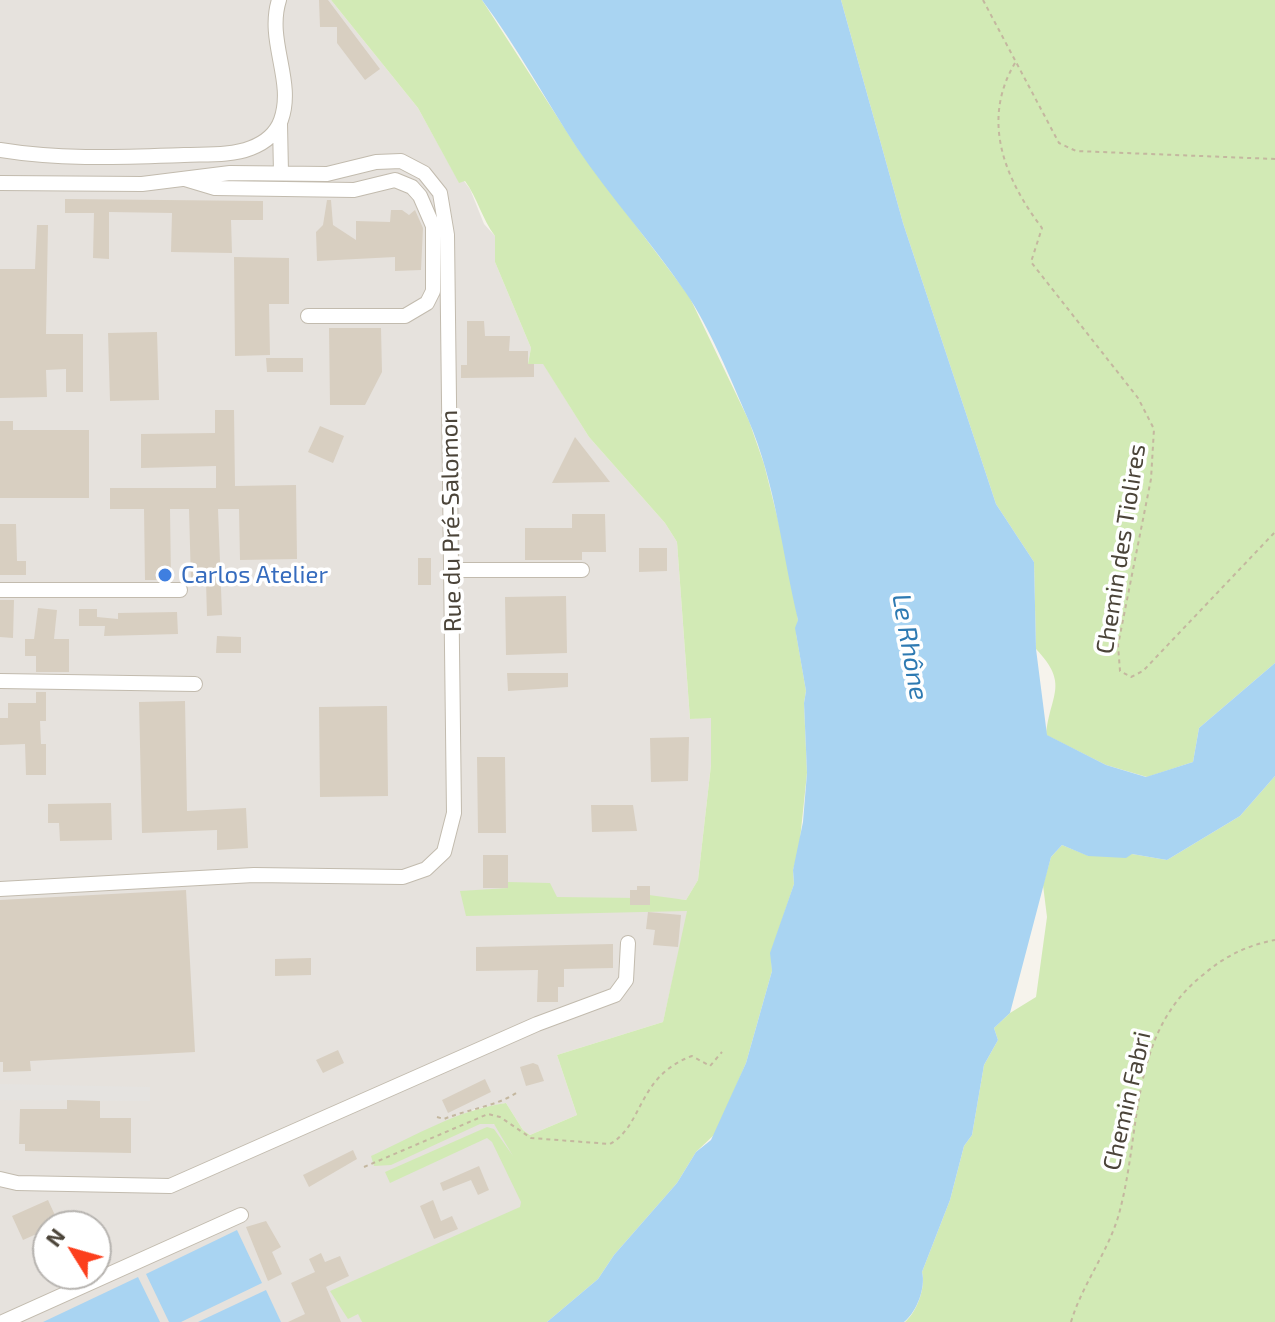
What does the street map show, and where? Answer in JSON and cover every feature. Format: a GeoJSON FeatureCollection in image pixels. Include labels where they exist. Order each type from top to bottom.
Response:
{"type":"FeatureCollection","features":[{"type":"Feature","properties":{"kind":"street"},"geometry":{"type":"LineString","coordinates":[[279,0],[273,17],[275,45],[284,86],[285,109],[280,124],[281,173]]}},
{"type":"Feature","properties":{"kind":"street"},"geometry":{"type":"LineString","coordinates":[[0,150],[44,157],[232,152],[265,141],[280,124]]}},
{"type":"Feature","properties":{"kind":"street","name":"Rue du Pré-Salomon"},"geometry":{"type":"LineString","coordinates":[[0,183],[124,184],[230,173],[335,174],[376,162],[401,161],[424,173],[440,193],[447,235],[453,826],[444,852],[426,869],[403,877],[254,875],[0,889]]}},
{"type":"Feature","properties":{"kind":"street"},"geometry":{"type":"LineString","coordinates":[[184,179],[215,188],[318,190],[354,190],[383,181],[404,183],[420,196],[432,219],[433,291],[427,303],[405,316],[308,316]]}},
{"type":"Feature","properties":{"kind":"street"},"geometry":{"type":"LineString","coordinates":[[452,570],[582,570]]}},
{"type":"Feature","properties":{"kind":"street"},"geometry":{"type":"LineString","coordinates":[[0,590],[180,590]]}},
{"type":"Feature","properties":{"kind":"street"},"geometry":{"type":"LineString","coordinates":[[0,681],[195,684]]}},
{"type":"Feature","properties":{"kind":"street"},"geometry":{"type":"LineString","coordinates":[[0,1179],[17,1183],[170,1186],[537,1024],[615,995],[626,980],[628,943]]}},
{"type":"Feature","properties":{"kind":"street"},"geometry":{"type":"LineString","coordinates":[[3,1322],[241,1215]]}},
{"type":"Feature","properties":{"kind":"path"},"geometry":{"type":"LineString","coordinates":[[983,0],[1059,143],[1065,147],[1076,151],[1275,159]]}},
{"type":"Feature","properties":{"kind":"path","name":"Chemin des Tiolires"},"geometry":{"type":"LineString","coordinates":[[1015,63],[999,96],[1001,108],[997,129],[1003,159],[1019,198],[1042,228],[1031,262],[1043,272],[1138,398],[1155,434],[1151,479],[1118,645],[1120,671],[1131,677],[1143,671],[1275,532]]}},
{"type":"Feature","properties":{"kind":"path","name":"Chemin Fabri"},"geometry":{"type":"LineString","coordinates":[[1071,1322],[1084,1287],[1116,1223],[1145,1071],[1166,1014],[1182,991],[1221,960],[1252,945],[1275,940]]}},
{"type":"Feature","properties":{"kind":"path"},"geometry":{"type":"LineString","coordinates":[[364,1167],[488,1114],[500,1117],[531,1138],[610,1144],[622,1135],[655,1079],[692,1056],[710,1066],[722,1052]]}},
{"type":"Feature","properties":{"kind":"path"},"geometry":{"type":"LineString","coordinates":[[437,1117],[444,1119],[506,1100],[519,1091]]}},
{"type":"Feature","properties":{"kind":"path"},"geometry":{"type":"LineString","coordinates":[[493,1093],[493,1102]]}},
{"type":"Feature","properties":{"kind":"shaded area"},"geometry":{"type":"Polygon","coordinates":[[[0,0],[331,0],[418,108],[459,182],[464,181],[470,189],[484,224],[495,236],[495,262],[531,348],[528,364],[543,363],[589,437],[665,523],[677,542],[690,719],[711,717],[711,765],[698,880],[686,900],[673,899],[688,911],[663,1022],[557,1055],[577,1115],[530,1135],[523,1130],[506,1103],[475,1109],[372,1156],[483,1119],[508,1131],[532,1202],[361,1317],[362,1322],[0,1322],[0,0]]]}},
{"type":"Feature","properties":{"kind":"shaded area"},"geometry":{"type":"Polygon","coordinates":[[[0,1084],[150,1087],[150,1101],[0,1100],[0,1084]]]}},
{"type":"Feature","properties":{"kind":"green space"},"geometry":{"type":"Polygon","coordinates":[[[331,0],[482,0],[578,149],[689,296],[749,421],[764,464],[790,568],[798,620],[796,633],[806,691],[807,773],[799,849],[793,870],[794,884],[771,953],[772,971],[746,1063],[716,1133],[696,1152],[677,1183],[614,1255],[598,1279],[547,1322],[362,1322],[358,1314],[348,1319],[330,1291],[520,1207],[521,1202],[492,1142],[487,1138],[390,1183],[385,1172],[487,1127],[494,1129],[513,1156],[494,1124],[480,1124],[391,1165],[374,1166],[371,1156],[437,1125],[488,1106],[506,1103],[523,1130],[530,1135],[577,1115],[557,1055],[663,1022],[687,911],[466,916],[460,891],[508,888],[508,882],[550,883],[557,897],[638,898],[640,905],[650,904],[649,895],[686,900],[698,880],[711,765],[711,718],[690,719],[677,542],[665,523],[589,437],[543,364],[528,364],[531,348],[495,262],[495,236],[473,195],[465,181],[459,183],[418,108],[331,0]]]}},
{"type":"Feature","properties":{"kind":"green space"},"geometry":{"type":"Polygon","coordinates":[[[841,0],[1275,0],[1275,663],[1199,728],[1193,762],[1147,777],[1106,765],[1046,735],[1055,681],[1046,661],[1036,649],[1034,562],[996,504],[903,223],[841,0]]]}},
{"type":"Feature","properties":{"kind":"green space"},"geometry":{"type":"Polygon","coordinates":[[[1275,776],[1275,1322],[905,1322],[920,1299],[922,1272],[950,1200],[964,1146],[972,1135],[984,1065],[998,1040],[994,1028],[1010,1013],[1036,997],[1047,917],[1043,885],[1051,857],[1062,845],[1089,856],[1132,854],[1167,860],[1240,816],[1275,776]]]}},
{"type":"Feature","properties":{"kind":"water","name":"Le Rhône"},"geometry":{"type":"Polygon","coordinates":[[[482,0],[841,0],[903,223],[996,504],[1034,562],[1036,649],[1047,735],[1106,765],[1146,777],[1193,762],[1199,728],[1275,663],[1275,776],[1240,816],[1167,860],[1132,854],[1126,858],[1088,856],[1062,845],[1051,857],[1010,1013],[994,1028],[998,1040],[984,1065],[972,1135],[964,1146],[950,1200],[922,1272],[923,1285],[919,1299],[904,1322],[547,1322],[598,1279],[614,1255],[677,1183],[696,1152],[711,1140],[746,1063],[772,971],[770,953],[794,884],[793,870],[803,822],[807,773],[806,691],[795,628],[798,620],[772,494],[758,444],[720,354],[686,293],[577,148],[482,0]]]}},
{"type":"Feature","properties":{"kind":"water"},"geometry":{"type":"Polygon","coordinates":[[[237,1230],[262,1283],[181,1322],[169,1322],[146,1274],[237,1230]]]}},
{"type":"Feature","properties":{"kind":"water"},"geometry":{"type":"Polygon","coordinates":[[[138,1277],[160,1322],[43,1322],[112,1290],[138,1277]]]}},
{"type":"Feature","properties":{"kind":"water"},"geometry":{"type":"Polygon","coordinates":[[[266,1290],[281,1322],[198,1322],[266,1290]]]}},
{"type":"Feature","properties":{"kind":"building"},"geometry":{"type":"Polygon","coordinates":[[[319,0],[328,0],[380,69],[365,80],[337,43],[337,27],[320,27],[319,0]]]}},
{"type":"Feature","properties":{"kind":"building"},"geometry":{"type":"Polygon","coordinates":[[[65,199],[263,201],[263,220],[231,220],[232,253],[171,252],[172,213],[109,212],[109,259],[93,258],[94,213],[65,213],[65,199]]]}},
{"type":"Feature","properties":{"kind":"building"},"geometry":{"type":"Polygon","coordinates":[[[327,200],[331,200],[333,225],[356,240],[356,221],[390,222],[391,210],[402,210],[409,215],[415,210],[423,228],[421,270],[395,271],[395,257],[317,261],[316,232],[323,225],[327,200]]]}},
{"type":"Feature","properties":{"kind":"building"},"geometry":{"type":"Polygon","coordinates":[[[37,225],[48,225],[46,334],[83,334],[83,392],[66,392],[66,369],[46,370],[47,397],[0,398],[0,269],[35,269],[37,225]]]}},
{"type":"Feature","properties":{"kind":"building"},"geometry":{"type":"Polygon","coordinates":[[[234,257],[289,258],[289,304],[269,304],[270,355],[235,356],[234,257]]]}},
{"type":"Feature","properties":{"kind":"building"},"geometry":{"type":"Polygon","coordinates":[[[467,321],[484,321],[485,336],[510,336],[509,351],[528,351],[528,364],[534,364],[534,377],[461,378],[461,365],[467,365],[467,321]]]}},
{"type":"Feature","properties":{"kind":"building"},"geometry":{"type":"Polygon","coordinates":[[[329,328],[381,328],[382,372],[365,405],[330,405],[329,328]]]}},
{"type":"Feature","properties":{"kind":"building"},"geometry":{"type":"Polygon","coordinates":[[[157,332],[159,400],[110,401],[108,333],[157,332]]]}},
{"type":"Feature","properties":{"kind":"building"},"geometry":{"type":"Polygon","coordinates":[[[266,358],[303,358],[303,372],[267,372],[266,358]]]}},
{"type":"Feature","properties":{"kind":"building"},"geometry":{"type":"Polygon","coordinates":[[[215,410],[234,410],[235,486],[296,485],[297,559],[240,560],[239,509],[218,509],[222,615],[207,616],[206,582],[191,582],[189,509],[170,509],[171,580],[145,580],[144,509],[110,509],[110,488],[216,488],[216,466],[141,468],[141,434],[215,433],[215,410]]]}},
{"type":"Feature","properties":{"kind":"building"},"geometry":{"type":"Polygon","coordinates":[[[0,421],[13,421],[13,430],[89,430],[89,498],[0,498],[0,421]]]}},
{"type":"Feature","properties":{"kind":"building"},"geometry":{"type":"Polygon","coordinates":[[[320,426],[344,436],[333,463],[308,452],[320,426]]]}},
{"type":"Feature","properties":{"kind":"building"},"geometry":{"type":"Polygon","coordinates":[[[575,437],[610,482],[552,483],[575,437]]]}},
{"type":"Feature","properties":{"kind":"building"},"geometry":{"type":"Polygon","coordinates":[[[572,514],[605,514],[606,552],[582,552],[582,560],[525,560],[525,528],[572,528],[572,514]]]}},
{"type":"Feature","properties":{"kind":"building"},"geometry":{"type":"Polygon","coordinates":[[[0,524],[16,524],[17,561],[26,561],[26,575],[0,575],[0,524]]]}},
{"type":"Feature","properties":{"kind":"building"},"geometry":{"type":"Polygon","coordinates":[[[639,548],[667,548],[667,571],[639,572],[639,548]]]}},
{"type":"Feature","properties":{"kind":"building"},"geometry":{"type":"Polygon","coordinates":[[[418,558],[431,558],[431,585],[418,585],[418,558]]]}},
{"type":"Feature","properties":{"kind":"building"},"geometry":{"type":"Polygon","coordinates":[[[566,596],[567,653],[506,655],[505,597],[566,596]]]}},
{"type":"Feature","properties":{"kind":"building"},"geometry":{"type":"Polygon","coordinates":[[[0,600],[14,600],[13,638],[0,637],[0,600]]]}},
{"type":"Feature","properties":{"kind":"building"},"geometry":{"type":"Polygon","coordinates":[[[38,608],[57,610],[54,639],[69,639],[69,672],[36,672],[36,656],[25,656],[25,639],[34,639],[38,608]]]}},
{"type":"Feature","properties":{"kind":"building"},"geometry":{"type":"Polygon","coordinates":[[[79,609],[97,609],[97,617],[118,619],[118,613],[177,612],[178,634],[104,636],[105,626],[79,626],[79,609]]]}},
{"type":"Feature","properties":{"kind":"building"},"geometry":{"type":"Polygon","coordinates":[[[217,636],[241,637],[241,653],[216,653],[217,636]]]}},
{"type":"Feature","properties":{"kind":"building"},"geometry":{"type":"Polygon","coordinates":[[[507,673],[568,673],[568,687],[508,691],[507,673]]]}},
{"type":"Feature","properties":{"kind":"building"},"geometry":{"type":"Polygon","coordinates":[[[36,692],[46,692],[46,721],[40,721],[41,744],[46,744],[46,775],[26,775],[25,744],[0,745],[0,718],[8,718],[8,703],[36,703],[36,692]]]}},
{"type":"Feature","properties":{"kind":"building"},"geometry":{"type":"Polygon","coordinates":[[[185,701],[187,811],[246,808],[248,848],[217,850],[217,830],[142,833],[139,702],[185,701]]]}},
{"type":"Feature","properties":{"kind":"building"},"geometry":{"type":"Polygon","coordinates":[[[387,706],[388,796],[320,797],[319,707],[387,706]]]}},
{"type":"Feature","properties":{"kind":"building"},"geometry":{"type":"Polygon","coordinates":[[[689,737],[688,781],[651,782],[650,738],[689,737]]]}},
{"type":"Feature","properties":{"kind":"building"},"geometry":{"type":"Polygon","coordinates":[[[477,757],[505,757],[506,833],[478,833],[477,757]]]}},
{"type":"Feature","properties":{"kind":"building"},"geometry":{"type":"Polygon","coordinates":[[[111,803],[112,840],[60,841],[59,823],[48,823],[48,804],[111,803]]]}},
{"type":"Feature","properties":{"kind":"building"},"geometry":{"type":"Polygon","coordinates":[[[591,805],[633,805],[637,831],[592,832],[591,805]]]}},
{"type":"Feature","properties":{"kind":"building"},"geometry":{"type":"Polygon","coordinates":[[[483,855],[508,855],[508,888],[483,888],[483,855]]]}},
{"type":"Feature","properties":{"kind":"building"},"geometry":{"type":"Polygon","coordinates":[[[637,886],[650,886],[650,905],[630,905],[630,890],[637,890],[637,886]]]}},
{"type":"Feature","properties":{"kind":"building"},"geometry":{"type":"Polygon","coordinates":[[[186,890],[195,1052],[30,1061],[31,1071],[3,1072],[3,1062],[0,1062],[0,900],[186,890]]]}},
{"type":"Feature","properties":{"kind":"building"},"geometry":{"type":"Polygon","coordinates":[[[648,912],[681,915],[678,947],[653,945],[655,930],[646,929],[648,912]]]}},
{"type":"Feature","properties":{"kind":"building"},"geometry":{"type":"Polygon","coordinates":[[[613,944],[613,968],[564,969],[564,987],[558,987],[558,1002],[537,1002],[538,970],[476,971],[476,947],[613,944]]]}},
{"type":"Feature","properties":{"kind":"building"},"geometry":{"type":"Polygon","coordinates":[[[311,958],[311,975],[275,976],[275,959],[311,958]]]}},
{"type":"Feature","properties":{"kind":"building"},"geometry":{"type":"Polygon","coordinates":[[[338,1050],[344,1063],[323,1073],[316,1060],[338,1050]]]}},
{"type":"Feature","properties":{"kind":"building"},"geometry":{"type":"Polygon","coordinates":[[[533,1063],[538,1065],[544,1081],[526,1086],[520,1067],[533,1063]]]}},
{"type":"Feature","properties":{"kind":"building"},"geometry":{"type":"Polygon","coordinates":[[[485,1079],[491,1092],[448,1113],[442,1100],[485,1079]]]}},
{"type":"Feature","properties":{"kind":"building"},"geometry":{"type":"Polygon","coordinates":[[[67,1100],[100,1101],[100,1118],[131,1118],[131,1153],[25,1151],[25,1144],[19,1144],[20,1109],[67,1109],[67,1100]]]}},
{"type":"Feature","properties":{"kind":"building"},"geometry":{"type":"Polygon","coordinates":[[[353,1150],[357,1159],[309,1187],[303,1175],[353,1150]]]}},
{"type":"Feature","properties":{"kind":"building"},"geometry":{"type":"Polygon","coordinates":[[[479,1166],[489,1190],[478,1195],[471,1180],[443,1191],[440,1183],[479,1166]]]}},
{"type":"Feature","properties":{"kind":"building"},"geometry":{"type":"Polygon","coordinates":[[[48,1200],[53,1210],[32,1210],[32,1236],[23,1240],[12,1216],[48,1200]]]}},
{"type":"Feature","properties":{"kind":"building"},"geometry":{"type":"Polygon","coordinates":[[[433,1200],[441,1221],[452,1216],[458,1229],[434,1239],[420,1206],[433,1200]]]}},
{"type":"Feature","properties":{"kind":"building"},"geometry":{"type":"Polygon","coordinates":[[[266,1221],[281,1247],[272,1252],[282,1274],[268,1281],[246,1227],[266,1221]]]}},
{"type":"Feature","properties":{"kind":"building"},"geometry":{"type":"Polygon","coordinates":[[[321,1253],[325,1262],[340,1256],[349,1276],[326,1287],[341,1322],[288,1322],[305,1314],[291,1283],[315,1272],[309,1259],[321,1253]]]}},
{"type":"Feature","properties":{"kind":"place","name":"Carlos Atelier"},"geometry":{"type":"Point","coordinates":[165,575]}}]}
